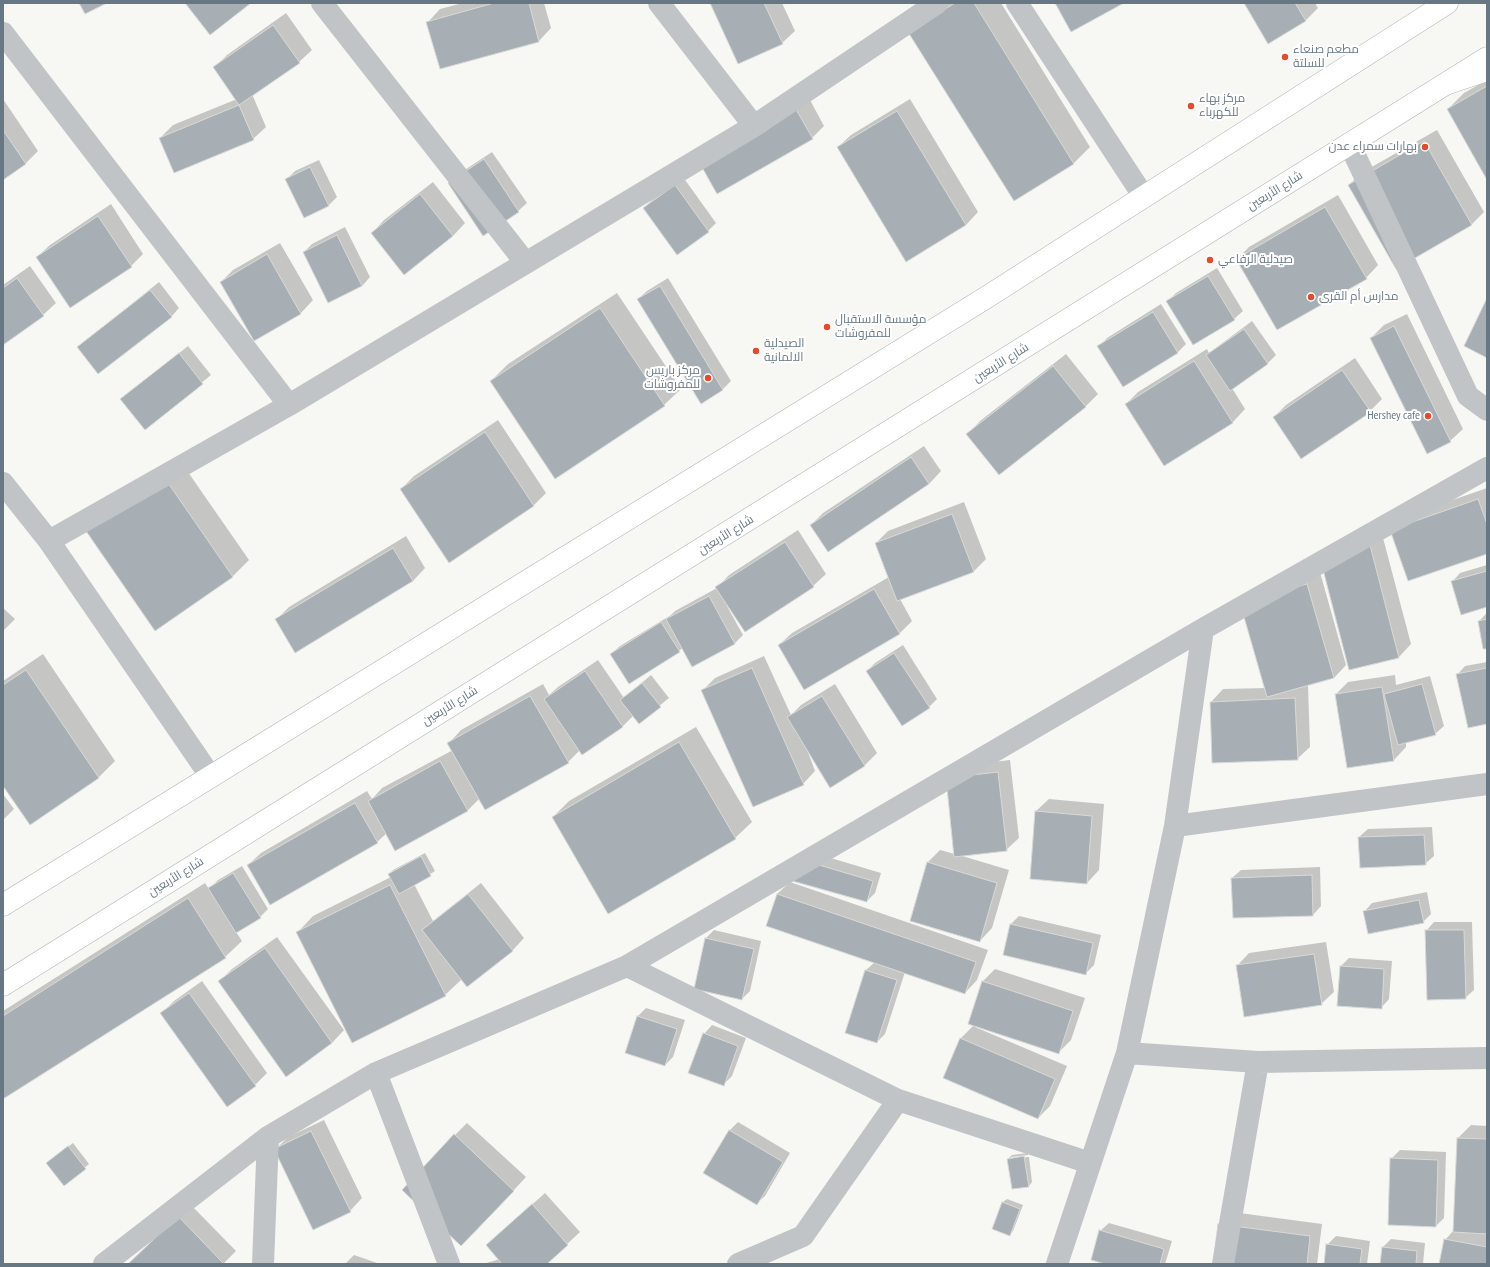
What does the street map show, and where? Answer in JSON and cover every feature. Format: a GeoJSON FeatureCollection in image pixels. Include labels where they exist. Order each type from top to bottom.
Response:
{"type":"FeatureCollection","features":[{"type":"Feature","properties":{"kind":"main road"},"geometry":{"type":"LineString","coordinates":[[3,905],[974,306],[1447,3]]}},
{"type":"Feature","properties":{"kind":"main road"},"geometry":{"type":"LineString","coordinates":[[1448,84],[1487,58]]}},
{"type":"Feature","properties":{"kind":"main road"},"geometry":{"type":"LineString","coordinates":[[1448,84],[1487,70]]}},
{"type":"Feature","properties":{"kind":"main road","name":"شارع الأربعين"},"geometry":{"type":"LineString","coordinates":[[3,985],[1448,84]]}},
{"type":"Feature","properties":{"kind":"street"},"geometry":{"type":"LineString","coordinates":[[322,3],[525,262]]}},
{"type":"Feature","properties":{"kind":"street"},"geometry":{"type":"LineString","coordinates":[[659,3],[754,126]]}},
{"type":"Feature","properties":{"kind":"street"},"geometry":{"type":"LineString","coordinates":[[49,541],[289,405],[525,262],[754,126],[937,3]]}},
{"type":"Feature","properties":{"kind":"street"},"geometry":{"type":"LineString","coordinates":[[1017,3],[1144,198]]}},
{"type":"Feature","properties":{"kind":"street"},"geometry":{"type":"LineString","coordinates":[[3,32],[289,405]]}},
{"type":"Feature","properties":{"kind":"street"},"geometry":{"type":"LineString","coordinates":[[1350,145],[1468,396],[1487,410]]}},
{"type":"Feature","properties":{"kind":"street"},"geometry":{"type":"LineString","coordinates":[[104,1264],[268,1137],[376,1073],[627,966],[1203,629],[1487,468]]}},
{"type":"Feature","properties":{"kind":"street"},"geometry":{"type":"LineString","coordinates":[[3,483],[49,541],[211,777]]}},
{"type":"Feature","properties":{"kind":"street"},"geometry":{"type":"LineString","coordinates":[[1058,1264],[1127,1053],[1175,826],[1203,629]]}},
{"type":"Feature","properties":{"kind":"street"},"geometry":{"type":"LineString","coordinates":[[1175,826],[1487,784]]}},
{"type":"Feature","properties":{"kind":"street"},"geometry":{"type":"LineString","coordinates":[[627,966],[898,1100],[1090,1163]]}},
{"type":"Feature","properties":{"kind":"street"},"geometry":{"type":"LineString","coordinates":[[1127,1053],[1258,1062],[1487,1058]]}},
{"type":"Feature","properties":{"kind":"street"},"geometry":{"type":"LineString","coordinates":[[1223,1264],[1258,1062]]}},
{"type":"Feature","properties":{"kind":"street"},"geometry":{"type":"LineString","coordinates":[[376,1073],[449,1264]]}},
{"type":"Feature","properties":{"kind":"street"},"geometry":{"type":"LineString","coordinates":[[738,1264],[803,1236],[898,1100]]}},
{"type":"Feature","properties":{"kind":"street"},"geometry":{"type":"LineString","coordinates":[[263,1264],[268,1137]]}},
{"type":"Feature","properties":{"kind":"building"},"geometry":{"type":"Polygon","coordinates":[[[79,3],[107,3],[85,14],[79,3]]]}},
{"type":"Feature","properties":{"kind":"building"},"geometry":{"type":"Polygon","coordinates":[[[185,3],[251,3],[210,35],[185,3]]]}},
{"type":"Feature","properties":{"kind":"building"},"geometry":{"type":"Polygon","coordinates":[[[494,3],[529,3],[539,42],[440,69],[426,22],[494,3]]]}},
{"type":"Feature","properties":{"kind":"building"},"geometry":{"type":"Polygon","coordinates":[[[710,3],[764,3],[783,44],[738,64],[710,3]]]}},
{"type":"Feature","properties":{"kind":"building"},"geometry":{"type":"Polygon","coordinates":[[[955,3],[974,3],[1074,164],[1014,201],[908,32],[955,3]]]}},
{"type":"Feature","properties":{"kind":"building"},"geometry":{"type":"Polygon","coordinates":[[[1055,3],[1124,3],[1071,32],[1055,3]]]}},
{"type":"Feature","properties":{"kind":"building"},"geometry":{"type":"Polygon","coordinates":[[[1244,3],[1295,3],[1306,21],[1268,44],[1244,3]]]}},
{"type":"Feature","properties":{"kind":"building"},"geometry":{"type":"Polygon","coordinates":[[[273,25],[300,63],[239,105],[213,67],[273,25]]]}},
{"type":"Feature","properties":{"kind":"building"},"geometry":{"type":"Polygon","coordinates":[[[1487,86],[1487,180],[1447,109],[1487,86]]]}},
{"type":"Feature","properties":{"kind":"building"},"geometry":{"type":"Polygon","coordinates":[[[790,99],[813,139],[717,194],[694,153],[790,99]]]}},
{"type":"Feature","properties":{"kind":"building"},"geometry":{"type":"Polygon","coordinates":[[[239,105],[254,140],[174,173],[159,138],[239,105]]]}},
{"type":"Feature","properties":{"kind":"building"},"geometry":{"type":"Polygon","coordinates":[[[897,111],[966,225],[906,262],[837,147],[897,111]]]}},
{"type":"Feature","properties":{"kind":"building"},"geometry":{"type":"Polygon","coordinates":[[[3,130],[26,164],[3,180],[3,130]]]}},
{"type":"Feature","properties":{"kind":"building"},"geometry":{"type":"Polygon","coordinates":[[[1424,141],[1472,225],[1396,269],[1348,185],[1424,141]]]}},
{"type":"Feature","properties":{"kind":"building"},"geometry":{"type":"Polygon","coordinates":[[[484,159],[519,212],[483,236],[448,183],[484,159]]]}},
{"type":"Feature","properties":{"kind":"building"},"geometry":{"type":"Polygon","coordinates":[[[310,167],[329,206],[304,218],[285,179],[310,167]]]}},
{"type":"Feature","properties":{"kind":"building"},"geometry":{"type":"Polygon","coordinates":[[[675,185],[709,232],[677,255],[643,208],[675,185]]]}},
{"type":"Feature","properties":{"kind":"building"},"geometry":{"type":"Polygon","coordinates":[[[420,194],[453,236],[404,275],[371,233],[420,194]]]}},
{"type":"Feature","properties":{"kind":"building"},"geometry":{"type":"Polygon","coordinates":[[[1325,207],[1367,279],[1277,330],[1236,259],[1325,207]]]}},
{"type":"Feature","properties":{"kind":"building"},"geometry":{"type":"Polygon","coordinates":[[[98,216],[132,267],[70,308],[36,257],[98,216]]]}},
{"type":"Feature","properties":{"kind":"building"},"geometry":{"type":"Polygon","coordinates":[[[337,235],[362,286],[328,303],[303,252],[337,235]]]}},
{"type":"Feature","properties":{"kind":"building"},"geometry":{"type":"Polygon","coordinates":[[[267,254],[301,314],[254,341],[220,282],[267,254]]]}},
{"type":"Feature","properties":{"kind":"building"},"geometry":{"type":"Polygon","coordinates":[[[1208,276],[1235,320],[1193,345],[1166,301],[1208,276]]]}},
{"type":"Feature","properties":{"kind":"building"},"geometry":{"type":"Polygon","coordinates":[[[17,278],[44,316],[3,345],[3,288],[17,278]]]}},
{"type":"Feature","properties":{"kind":"building"},"geometry":{"type":"Polygon","coordinates":[[[660,286],[723,390],[701,404],[637,299],[660,286]]]}},
{"type":"Feature","properties":{"kind":"building"},"geometry":{"type":"Polygon","coordinates":[[[150,290],[172,317],[98,374],[77,347],[150,290]]]}},
{"type":"Feature","properties":{"kind":"building"},"geometry":{"type":"Polygon","coordinates":[[[1487,298],[1487,358],[1464,346],[1487,298]]]}},
{"type":"Feature","properties":{"kind":"building"},"geometry":{"type":"Polygon","coordinates":[[[600,308],[665,406],[555,479],[490,381],[600,308]]]}},
{"type":"Feature","properties":{"kind":"building"},"geometry":{"type":"Polygon","coordinates":[[[1153,312],[1178,353],[1123,387],[1097,346],[1153,312]]]}},
{"type":"Feature","properties":{"kind":"building"},"geometry":{"type":"Polygon","coordinates":[[[1394,326],[1451,442],[1427,454],[1370,338],[1394,326]]]}},
{"type":"Feature","properties":{"kind":"building"},"geometry":{"type":"Polygon","coordinates":[[[1244,329],[1268,364],[1230,391],[1206,355],[1244,329]]]}},
{"type":"Feature","properties":{"kind":"building"},"geometry":{"type":"Polygon","coordinates":[[[179,353],[203,384],[145,430],[120,399],[179,353]]]}},
{"type":"Feature","properties":{"kind":"building"},"geometry":{"type":"Polygon","coordinates":[[[1194,361],[1233,423],[1164,466],[1125,404],[1194,361]]]}},
{"type":"Feature","properties":{"kind":"building"},"geometry":{"type":"Polygon","coordinates":[[[1053,366],[1086,407],[999,475],[966,434],[1053,366]]]}},
{"type":"Feature","properties":{"kind":"building"},"geometry":{"type":"Polygon","coordinates":[[[1342,370],[1371,412],[1301,459],[1273,417],[1342,370]]]}},
{"type":"Feature","properties":{"kind":"building"},"geometry":{"type":"Polygon","coordinates":[[[485,432],[534,506],[449,563],[400,489],[485,432]]]}},
{"type":"Feature","properties":{"kind":"building"},"geometry":{"type":"Polygon","coordinates":[[[911,457],[929,484],[828,552],[810,525],[911,457]]]}},
{"type":"Feature","properties":{"kind":"building"},"geometry":{"type":"Polygon","coordinates":[[[164,477],[233,577],[155,631],[86,531],[164,477]]]}},
{"type":"Feature","properties":{"kind":"building"},"geometry":{"type":"Polygon","coordinates":[[[1478,499],[1487,524],[1487,554],[1408,581],[1390,530],[1478,499]]]}},
{"type":"Feature","properties":{"kind":"building"},"geometry":{"type":"Polygon","coordinates":[[[952,514],[974,572],[897,601],[875,543],[952,514]]]}},
{"type":"Feature","properties":{"kind":"building"},"geometry":{"type":"Polygon","coordinates":[[[785,542],[814,587],[745,632],[715,587],[785,542]]]}},
{"type":"Feature","properties":{"kind":"building"},"geometry":{"type":"Polygon","coordinates":[[[1370,545],[1399,658],[1349,670],[1320,558],[1370,545]]]}},
{"type":"Feature","properties":{"kind":"building"},"geometry":{"type":"Polygon","coordinates":[[[393,548],[413,581],[295,653],[275,619],[393,548]]]}},
{"type":"Feature","properties":{"kind":"building"},"geometry":{"type":"Polygon","coordinates":[[[1487,571],[1487,607],[1461,615],[1451,581],[1487,571]]]}},
{"type":"Feature","properties":{"kind":"building"},"geometry":{"type":"Polygon","coordinates":[[[1307,584],[1334,678],[1267,697],[1240,603],[1307,584]]]}},
{"type":"Feature","properties":{"kind":"building"},"geometry":{"type":"Polygon","coordinates":[[[874,589],[900,634],[804,690],[778,645],[874,589]]]}},
{"type":"Feature","properties":{"kind":"building"},"geometry":{"type":"Polygon","coordinates":[[[709,596],[735,644],[692,667],[666,619],[709,596]]]}},
{"type":"Feature","properties":{"kind":"building"},"geometry":{"type":"Polygon","coordinates":[[[1487,619],[1487,649],[1483,649],[1478,621],[1487,619]]]}},
{"type":"Feature","properties":{"kind":"building"},"geometry":{"type":"Polygon","coordinates":[[[661,622],[680,652],[629,684],[610,654],[661,622]]]}},
{"type":"Feature","properties":{"kind":"building"},"geometry":{"type":"Polygon","coordinates":[[[894,653],[930,708],[902,726],[866,671],[894,653]]]}},
{"type":"Feature","properties":{"kind":"building"},"geometry":{"type":"Polygon","coordinates":[[[752,668],[804,785],[753,807],[701,690],[752,668]]]}},
{"type":"Feature","properties":{"kind":"building"},"geometry":{"type":"Polygon","coordinates":[[[1487,668],[1487,724],[1468,728],[1456,674],[1487,668]]]}},
{"type":"Feature","properties":{"kind":"building"},"geometry":{"type":"Polygon","coordinates":[[[26,670],[99,778],[30,825],[3,786],[3,685],[26,670]]]}},
{"type":"Feature","properties":{"kind":"building"},"geometry":{"type":"Polygon","coordinates":[[[585,671],[623,727],[582,755],[544,699],[585,671]]]}},
{"type":"Feature","properties":{"kind":"building"},"geometry":{"type":"Polygon","coordinates":[[[642,683],[661,707],[639,724],[620,700],[642,683]]]}},
{"type":"Feature","properties":{"kind":"building"},"geometry":{"type":"Polygon","coordinates":[[[1422,684],[1436,735],[1398,745],[1384,694],[1422,684]]]}},
{"type":"Feature","properties":{"kind":"building"},"geometry":{"type":"Polygon","coordinates":[[[1382,687],[1394,761],[1347,768],[1335,694],[1382,687]]]}},
{"type":"Feature","properties":{"kind":"building"},"geometry":{"type":"Polygon","coordinates":[[[530,696],[569,763],[485,810],[447,743],[530,696]]]}},
{"type":"Feature","properties":{"kind":"building"},"geometry":{"type":"Polygon","coordinates":[[[822,696],[865,766],[830,788],[787,717],[822,696]]]}},
{"type":"Feature","properties":{"kind":"building"},"geometry":{"type":"Polygon","coordinates":[[[1295,698],[1298,760],[1212,763],[1210,702],[1295,698]]]}},
{"type":"Feature","properties":{"kind":"building"},"geometry":{"type":"Polygon","coordinates":[[[679,742],[736,839],[608,914],[552,817],[679,742]]]}},
{"type":"Feature","properties":{"kind":"building"},"geometry":{"type":"Polygon","coordinates":[[[440,761],[468,811],[395,851],[368,801],[440,761]]]}},
{"type":"Feature","properties":{"kind":"building"},"geometry":{"type":"Polygon","coordinates":[[[998,772],[1007,851],[954,857],[946,778],[998,772]]]}},
{"type":"Feature","properties":{"kind":"building"},"geometry":{"type":"Polygon","coordinates":[[[355,803],[378,843],[270,905],[247,865],[355,803]]]}},
{"type":"Feature","properties":{"kind":"building"},"geometry":{"type":"Polygon","coordinates":[[[1035,811],[1092,816],[1087,884],[1030,879],[1035,811]]]}},
{"type":"Feature","properties":{"kind":"building"},"geometry":{"type":"Polygon","coordinates":[[[1424,835],[1426,865],[1360,868],[1358,837],[1424,835]]]}},
{"type":"Feature","properties":{"kind":"building"},"geometry":{"type":"Polygon","coordinates":[[[421,856],[431,876],[399,894],[388,874],[421,856]]]}},
{"type":"Feature","properties":{"kind":"building"},"geometry":{"type":"Polygon","coordinates":[[[795,858],[873,881],[867,902],[789,880],[795,858]]]}},
{"type":"Feature","properties":{"kind":"building"},"geometry":{"type":"Polygon","coordinates":[[[927,862],[997,883],[980,942],[910,921],[927,862]]]}},
{"type":"Feature","properties":{"kind":"building"},"geometry":{"type":"Polygon","coordinates":[[[233,873],[261,918],[236,933],[208,888],[233,873]]]}},
{"type":"Feature","properties":{"kind":"building"},"geometry":{"type":"Polygon","coordinates":[[[1312,875],[1313,916],[1233,918],[1231,878],[1312,875]]]}},
{"type":"Feature","properties":{"kind":"building"},"geometry":{"type":"Polygon","coordinates":[[[390,885],[446,996],[352,1043],[296,932],[390,885]]]}},
{"type":"Feature","properties":{"kind":"building"},"geometry":{"type":"Polygon","coordinates":[[[468,894],[513,951],[467,987],[422,930],[468,894]]]}},
{"type":"Feature","properties":{"kind":"building"},"geometry":{"type":"Polygon","coordinates":[[[777,894],[976,962],[965,994],[766,926],[777,894]]]}},
{"type":"Feature","properties":{"kind":"building"},"geometry":{"type":"Polygon","coordinates":[[[188,898],[226,958],[3,1099],[3,1016],[188,898]]]}},
{"type":"Feature","properties":{"kind":"building"},"geometry":{"type":"Polygon","coordinates":[[[1419,900],[1424,923],[1368,934],[1363,911],[1419,900]]]}},
{"type":"Feature","properties":{"kind":"building"},"geometry":{"type":"Polygon","coordinates":[[[1010,924],[1093,943],[1086,975],[1003,955],[1010,924]]]}},
{"type":"Feature","properties":{"kind":"building"},"geometry":{"type":"Polygon","coordinates":[[[1425,930],[1464,930],[1466,999],[1427,1000],[1425,930]]]}},
{"type":"Feature","properties":{"kind":"building"},"geometry":{"type":"Polygon","coordinates":[[[705,938],[754,949],[742,1000],[694,989],[705,938]]]}},
{"type":"Feature","properties":{"kind":"building"},"geometry":{"type":"Polygon","coordinates":[[[265,948],[332,1043],[286,1077],[218,981],[265,948]]]}},
{"type":"Feature","properties":{"kind":"building"},"geometry":{"type":"Polygon","coordinates":[[[1314,954],[1322,1005],[1244,1017],[1236,965],[1314,954]]]}},
{"type":"Feature","properties":{"kind":"building"},"geometry":{"type":"Polygon","coordinates":[[[1340,966],[1384,969],[1382,1009],[1337,1006],[1340,966]]]}},
{"type":"Feature","properties":{"kind":"building"},"geometry":{"type":"Polygon","coordinates":[[[865,970],[897,980],[877,1043],[845,1033],[865,970]]]}},
{"type":"Feature","properties":{"kind":"building"},"geometry":{"type":"Polygon","coordinates":[[[982,981],[1073,1011],[1059,1054],[968,1024],[982,981]]]}},
{"type":"Feature","properties":{"kind":"building"},"geometry":{"type":"Polygon","coordinates":[[[189,993],[256,1086],[227,1107],[160,1013],[189,993]]]}},
{"type":"Feature","properties":{"kind":"building"},"geometry":{"type":"Polygon","coordinates":[[[637,1016],[677,1029],[665,1066],[625,1053],[637,1016]]]}},
{"type":"Feature","properties":{"kind":"building"},"geometry":{"type":"Polygon","coordinates":[[[703,1033],[738,1046],[724,1086],[688,1073],[703,1033]]]}},
{"type":"Feature","properties":{"kind":"building"},"geometry":{"type":"Polygon","coordinates":[[[960,1038],[1055,1079],[1038,1119],[943,1078],[960,1038]]]}},
{"type":"Feature","properties":{"kind":"building"},"geometry":{"type":"Polygon","coordinates":[[[729,1130],[783,1162],[757,1205],[703,1173],[729,1130]]]}},
{"type":"Feature","properties":{"kind":"building"},"geometry":{"type":"Polygon","coordinates":[[[311,1131],[351,1212],[313,1230],[274,1149],[311,1131]]]}},
{"type":"Feature","properties":{"kind":"building"},"geometry":{"type":"Polygon","coordinates":[[[454,1134],[514,1191],[461,1246],[402,1190],[454,1134]]]}},
{"type":"Feature","properties":{"kind":"building"},"geometry":{"type":"Polygon","coordinates":[[[1457,1138],[1487,1139],[1487,1234],[1453,1232],[1457,1138]]]}},
{"type":"Feature","properties":{"kind":"building"},"geometry":{"type":"Polygon","coordinates":[[[68,1146],[86,1169],[64,1186],[46,1163],[68,1146]]]}},
{"type":"Feature","properties":{"kind":"building"},"geometry":{"type":"Polygon","coordinates":[[[1024,1156],[1029,1187],[1012,1189],[1007,1159],[1024,1156]]]}},
{"type":"Feature","properties":{"kind":"building"},"geometry":{"type":"Polygon","coordinates":[[[1390,1158],[1438,1160],[1436,1227],[1388,1225],[1390,1158]]]}},
{"type":"Feature","properties":{"kind":"building"},"geometry":{"type":"Polygon","coordinates":[[[1002,1202],[1020,1209],[1010,1236],[992,1229],[1002,1202]]]}},
{"type":"Feature","properties":{"kind":"building"},"geometry":{"type":"Polygon","coordinates":[[[532,1204],[568,1245],[547,1264],[502,1264],[486,1245],[532,1204]]]}},
{"type":"Feature","properties":{"kind":"building"},"geometry":{"type":"Polygon","coordinates":[[[178,1216],[224,1264],[128,1264],[178,1216]]]}},
{"type":"Feature","properties":{"kind":"building"},"geometry":{"type":"Polygon","coordinates":[[[1218,1224],[1310,1236],[1307,1264],[1213,1264],[1218,1224]]]}},
{"type":"Feature","properties":{"kind":"building"},"geometry":{"type":"Polygon","coordinates":[[[1099,1230],[1164,1249],[1160,1264],[1105,1264],[1091,1260],[1099,1230]]]}},
{"type":"Feature","properties":{"kind":"building"},"geometry":{"type":"Polygon","coordinates":[[[1444,1239],[1487,1247],[1487,1264],[1439,1264],[1444,1239]]]}},
{"type":"Feature","properties":{"kind":"building"},"geometry":{"type":"Polygon","coordinates":[[[1326,1244],[1362,1249],[1360,1264],[1324,1264],[1326,1244]]]}},
{"type":"Feature","properties":{"kind":"building"},"geometry":{"type":"Polygon","coordinates":[[[1382,1247],[1417,1251],[1416,1264],[1380,1264],[1382,1247]]]}},
{"type":"Feature","properties":{"kind":"place","name":"مطعم صنعاء للسلتة"},"geometry":{"type":"Point","coordinates":[1285,57]}},
{"type":"Feature","properties":{"kind":"place","name":"مركز بهاء للكهرباء"},"geometry":{"type":"Point","coordinates":[1191,106]}},
{"type":"Feature","properties":{"kind":"place","name":"بهارات سمراء عدن"},"geometry":{"type":"Point","coordinates":[1425,147]}},
{"type":"Feature","properties":{"kind":"place","name":"صيدلية الرفاعي"},"geometry":{"type":"Point","coordinates":[1210,260]}},
{"type":"Feature","properties":{"kind":"place","name":"مدارس أم القرى"},"geometry":{"type":"Point","coordinates":[1311,297]}},
{"type":"Feature","properties":{"kind":"place","name":"مؤسسة الاستقبال للمفروشات"},"geometry":{"type":"Point","coordinates":[827,327]}},
{"type":"Feature","properties":{"kind":"place","name":"الصيدلية الالمانية"},"geometry":{"type":"Point","coordinates":[756,351]}},
{"type":"Feature","properties":{"kind":"place","name":"مركز باريس للمفروشات"},"geometry":{"type":"Point","coordinates":[708,378]}},
{"type":"Feature","properties":{"kind":"place","name":"Hershey cafe"},"geometry":{"type":"Point","coordinates":[1428,416]}}]}
